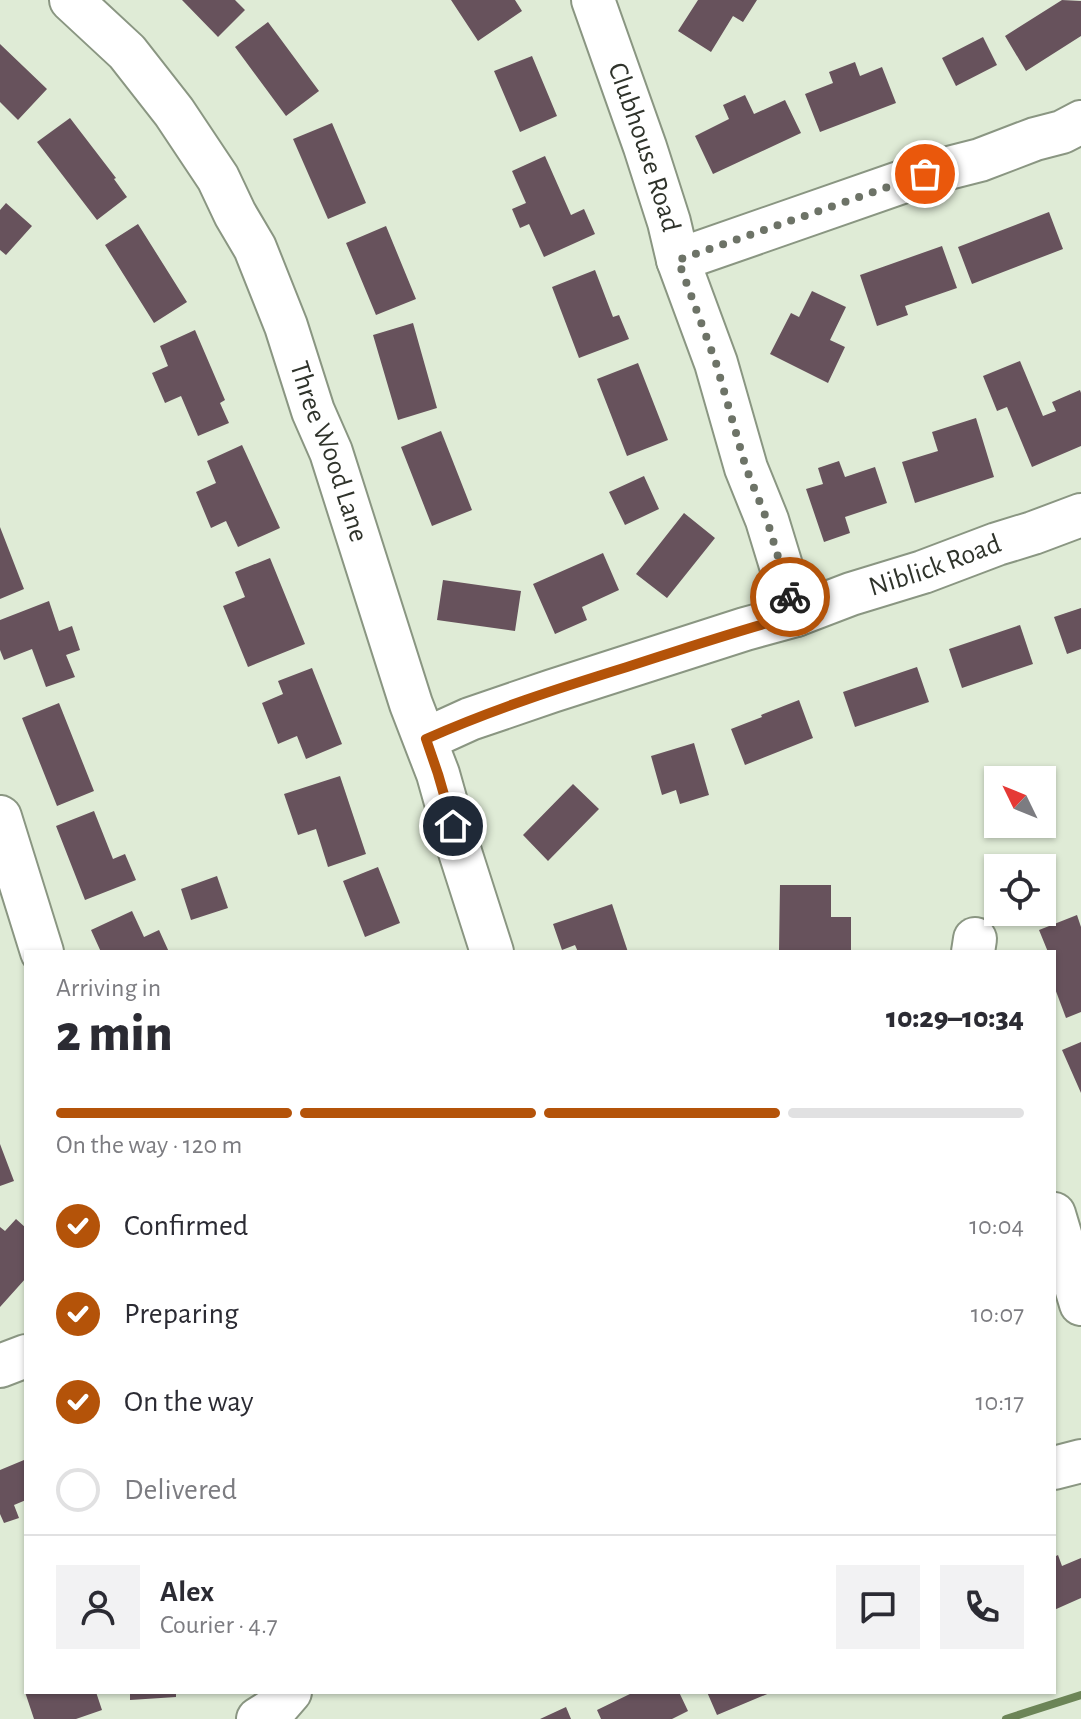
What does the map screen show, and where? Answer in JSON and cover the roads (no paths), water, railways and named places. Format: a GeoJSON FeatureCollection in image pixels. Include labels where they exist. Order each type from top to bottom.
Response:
{"type":"FeatureCollection","features":[{"type":"Feature","properties":{"kind":"street","name":"Three Wood Lane"},"geometry":{"type":"LineString","coordinates":[[71,0],[127,52],[174,112],[218,178],[255,248],[286,326],[313,411],[331,452],[411,704],[438,774],[491,950]]}},
{"type":"Feature","properties":{"kind":"street","name":"Clubhouse Road"},"geometry":{"type":"LineString","coordinates":[[593,0],[645,147],[678,260],[716,363],[746,468],[767,520],[796,615]]}},
{"type":"Feature","properties":{"kind":"street"},"geometry":{"type":"LineString","coordinates":[[678,260],[925,174],[980,160],[1062,132],[1081,122]]}},
{"type":"Feature","properties":{"kind":"street","name":"Niblick Road"},"geometry":{"type":"LineString","coordinates":[[426,739],[470,719],[796,615],[1081,515]]}},
{"type":"Feature","properties":{"kind":"street"},"geometry":{"type":"LineString","coordinates":[[0,817],[41,950]]}},
{"type":"Feature","properties":{"kind":"street"},"geometry":{"type":"LineString","coordinates":[[1056,1221],[1081,1304]]}},
{"type":"Feature","properties":{"kind":"street"},"geometry":{"type":"LineString","coordinates":[[0,1366],[24,1357]]}},
{"type":"Feature","properties":{"kind":"street"},"geometry":{"type":"LineString","coordinates":[[1056,1467],[1081,1461]]}},
{"type":"Feature","properties":{"kind":"street"},"geometry":{"type":"LineString","coordinates":[[258,1719],[277,1707],[288,1694]]}},
{"type":"Feature","properties":{"kind":"waterway"},"geometry":{"type":"LineString","coordinates":[[1006,1719],[1081,1695]]}}]}
